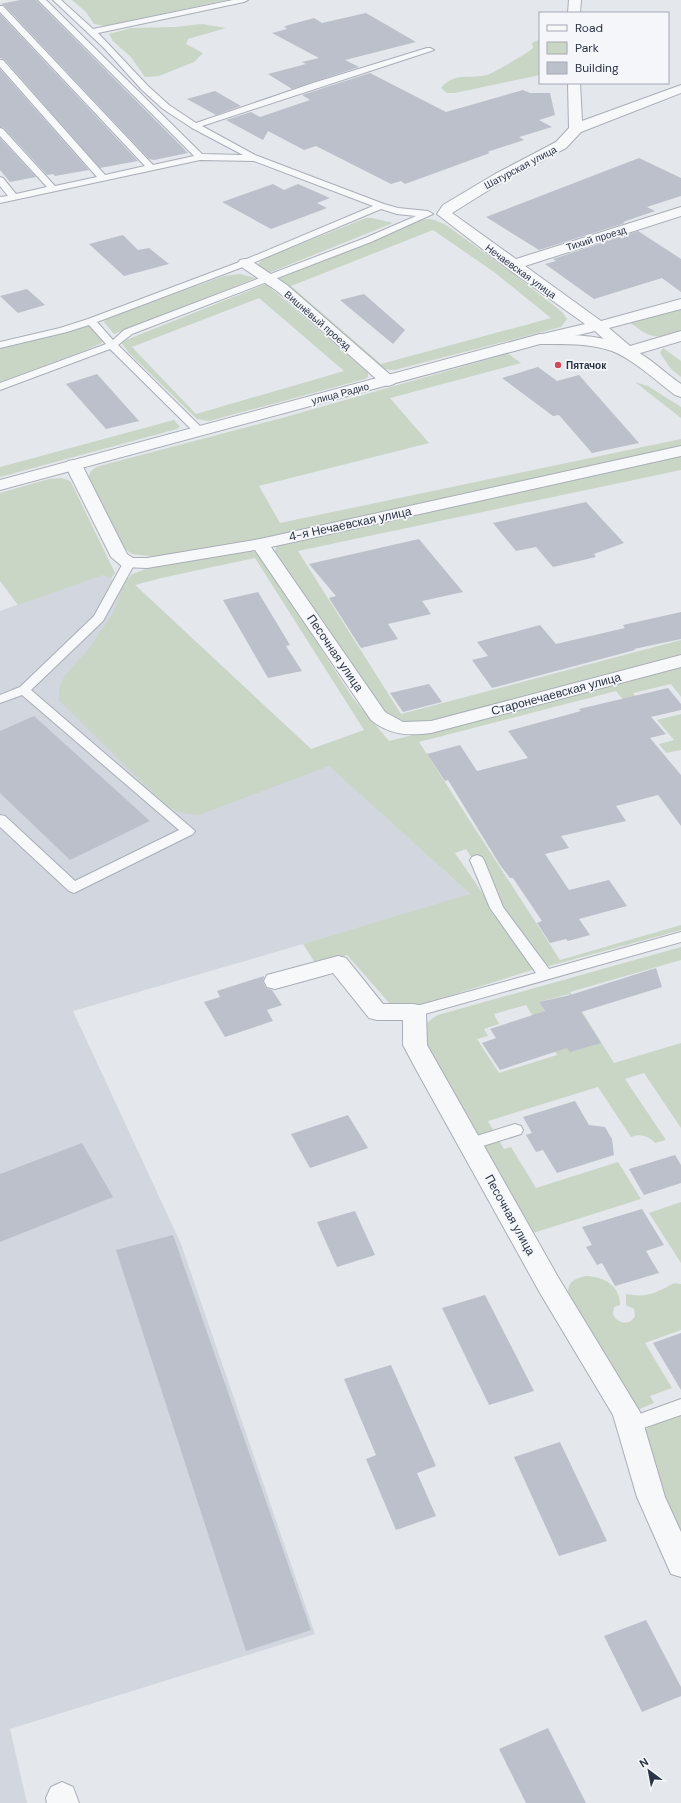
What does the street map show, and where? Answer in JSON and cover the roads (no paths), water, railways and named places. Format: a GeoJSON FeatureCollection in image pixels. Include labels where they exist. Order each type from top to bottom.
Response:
{"type":"FeatureCollection","features":[{"type":"Feature","properties":{"kind":"street"},"geometry":{"type":"LineString","coordinates":[[574,12],[575,0]]}},
{"type":"Feature","properties":{"kind":"street"},"geometry":{"type":"LineString","coordinates":[[574,84],[576,130]]}},
{"type":"Feature","properties":{"kind":"street","name":"Шатурская улица"},"geometry":{"type":"LineString","coordinates":[[444,214],[448,208],[500,177],[561,145],[576,130],[591,122],[681,89]]}},
{"type":"Feature","properties":{"kind":"street","name":"Тихий проезд"},"geometry":{"type":"LineString","coordinates":[[512,265],[681,211]]}},
{"type":"Feature","properties":{"kind":"street","name":"Нечаевская улица"},"geometry":{"type":"LineString","coordinates":[[444,214],[512,265],[598,326],[627,352]]}},
{"type":"Feature","properties":{"kind":"street","name":"Вишнёвый проезд"},"geometry":{"type":"LineString","coordinates":[[245,263],[268,278],[388,381]]}},
{"type":"Feature","properties":{"kind":"street","name":"улица Радио"},"geometry":{"type":"LineString","coordinates":[[0,485],[540,339],[598,326],[681,304]]}},
{"type":"Feature","properties":{"kind":"street"},"geometry":{"type":"LineString","coordinates":[[627,352],[681,336]]}},
{"type":"Feature","properties":{"kind":"street"},"geometry":{"type":"LineString","coordinates":[[540,339],[597,342],[627,352],[681,392]]}},
{"type":"Feature","properties":{"kind":"street","name":"4-я Нечаевская улица"},"geometry":{"type":"LineString","coordinates":[[130,563],[147,563],[175,559],[260,544],[681,451]]}},
{"type":"Feature","properties":{"kind":"street"},"geometry":{"type":"LineString","coordinates":[[74,465],[115,550],[120,557],[130,563]]}},
{"type":"Feature","properties":{"kind":"street","name":"Песочная улица"},"geometry":{"type":"LineString","coordinates":[[260,544],[378,716],[385,722],[400,729],[412,730],[431,728]]}},
{"type":"Feature","properties":{"kind":"street","name":"Старонечаевская улица"},"geometry":{"type":"LineString","coordinates":[[431,728],[681,661]]}},
{"type":"Feature","properties":{"kind":"street"},"geometry":{"type":"LineString","coordinates":[[275,981],[338,964],[377,1012],[414,1012]]}},
{"type":"Feature","properties":{"kind":"street","name":"Песочная улица"},"geometry":{"type":"LineString","coordinates":[[414,1012],[415,1045],[549,1285],[626,1412],[651,1497],[680,1561]]}},
{"type":"Feature","properties":{"kind":"lane"},"geometry":{"type":"LineString","coordinates":[[42,0],[200,157]]}},
{"type":"Feature","properties":{"kind":"lane"},"geometry":{"type":"LineString","coordinates":[[57,0],[107,46],[145,88],[166,107],[195,126],[255,158],[381,206],[397,211],[444,214]]}},
{"type":"Feature","properties":{"kind":"lane"},"geometry":{"type":"LineString","coordinates":[[92,32],[244,0]]}},
{"type":"Feature","properties":{"kind":"lane"},"geometry":{"type":"LineString","coordinates":[[0,8],[150,168]]}},
{"type":"Feature","properties":{"kind":"lane"},"geometry":{"type":"LineString","coordinates":[[195,126],[316,85],[430,50]]}},
{"type":"Feature","properties":{"kind":"lane"},"geometry":{"type":"LineString","coordinates":[[0,62],[103,178]]}},
{"type":"Feature","properties":{"kind":"lane"},"geometry":{"type":"LineString","coordinates":[[0,131],[53,189]]}},
{"type":"Feature","properties":{"kind":"lane"},"geometry":{"type":"LineString","coordinates":[[0,200],[200,157],[255,158]]}},
{"type":"Feature","properties":{"kind":"lane"},"geometry":{"type":"LineString","coordinates":[[0,180],[14,197]]}},
{"type":"Feature","properties":{"kind":"lane"},"geometry":{"type":"LineString","coordinates":[[0,345],[63,330],[91,321],[245,263],[381,206]]}},
{"type":"Feature","properties":{"kind":"lane"},"geometry":{"type":"LineString","coordinates":[[0,387],[112,345],[128,332],[368,240],[428,214]]}},
{"type":"Feature","properties":{"kind":"lane"},"geometry":{"type":"LineString","coordinates":[[91,321],[112,345],[199,431]]}},
{"type":"Feature","properties":{"kind":"lane"},"geometry":{"type":"LineString","coordinates":[[0,699],[24,690],[99,618],[130,563]]}},
{"type":"Feature","properties":{"kind":"lane"},"geometry":{"type":"LineString","coordinates":[[0,819],[74,888],[188,831],[24,690]]}},
{"type":"Feature","properties":{"kind":"lane"},"geometry":{"type":"LineString","coordinates":[[477,860],[497,908],[546,976]]}},
{"type":"Feature","properties":{"kind":"lane"},"geometry":{"type":"LineString","coordinates":[[414,1012],[681,937]]}},
{"type":"Feature","properties":{"kind":"lane"},"geometry":{"type":"LineString","coordinates":[[470,1144],[515,1130]]}},
{"type":"Feature","properties":{"kind":"lane"},"geometry":{"type":"LineString","coordinates":[[629,1425],[681,1407]]}},
{"type":"Feature","properties":{"kind":"place","name":"Пятачок"},"geometry":{"type":"Point","coordinates":[558,365]}}]}
